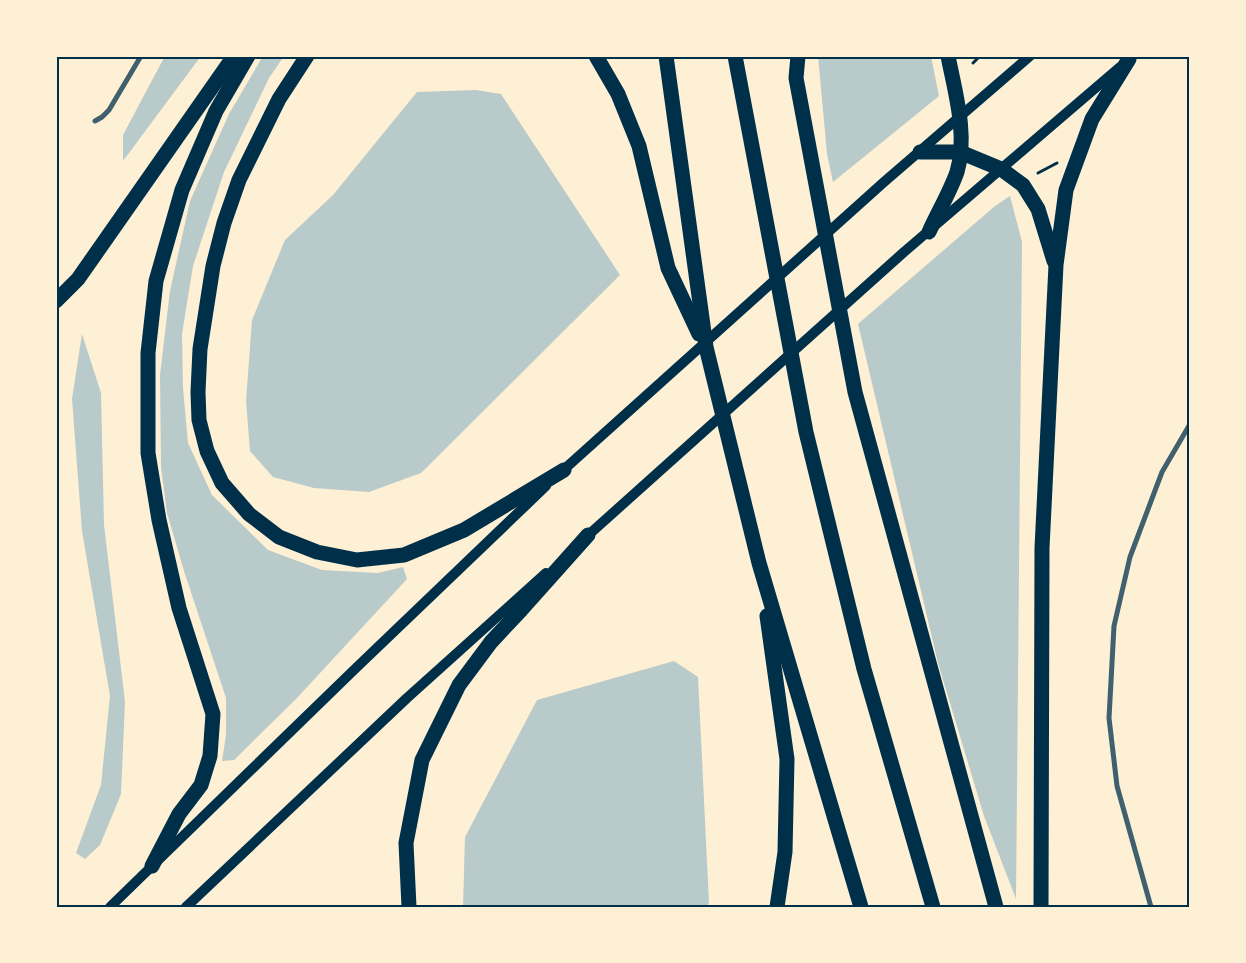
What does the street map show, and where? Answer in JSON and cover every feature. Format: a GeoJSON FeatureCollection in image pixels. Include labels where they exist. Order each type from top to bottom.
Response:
{"type":"FeatureCollection","features":[{"type":"Feature","properties":{"kind":"highway"},"geometry":{"type":"LineString","coordinates":[[56,301],[78,280],[234,56]]}},
{"type":"Feature","properties":{"kind":"highway"},"geometry":{"type":"LineString","coordinates":[[152,866],[179,814],[201,786],[210,756],[213,714],[179,608],[158,520],[148,454],[148,352],[156,281],[182,190],[216,110],[248,56]]}},
{"type":"Feature","properties":{"kind":"highway"},"geometry":{"type":"LineString","coordinates":[[306,56],[279,99],[238,180],[213,266],[200,349],[199,420],[206,451],[222,482],[249,514],[279,537],[317,552],[357,560],[404,555],[464,530],[564,470]]}},
{"type":"Feature","properties":{"kind":"highway"},"geometry":{"type":"LineString","coordinates":[[596,56],[618,94],[639,146],[668,268],[706,347]]}},
{"type":"Feature","properties":{"kind":"highway"},"geometry":{"type":"LineString","coordinates":[[666,56],[706,347],[759,563],[861,907]]}},
{"type":"Feature","properties":{"kind":"highway"},"geometry":{"type":"LineString","coordinates":[[736,56],[806,432],[864,669],[933,907]]}},
{"type":"Feature","properties":{"kind":"highway"},"geometry":{"type":"LineString","coordinates":[[798,56],[796,78],[855,392],[996,907]]}},
{"type":"Feature","properties":{"kind":"highway"},"geometry":{"type":"LineString","coordinates":[[929,232],[957,171],[960,152],[960,117],[948,56]]}},
{"type":"Feature","properties":{"kind":"highway"},"geometry":{"type":"LineString","coordinates":[[1041,907],[1042,548],[1056,265],[1066,190],[1092,119],[1130,58]]}},
{"type":"Feature","properties":{"kind":"highway"},"geometry":{"type":"LineString","coordinates":[[920,152],[960,152],[1001,169],[1023,185],[1038,209],[1056,265]]}},
{"type":"Feature","properties":{"kind":"highway"},"geometry":{"type":"LineString","coordinates":[[409,907],[406,843],[422,760],[459,685],[491,642],[588,535]]}},
{"type":"Feature","properties":{"kind":"highway"},"geometry":{"type":"LineString","coordinates":[[759,563],[787,759],[785,852],[777,907]]}},
{"type":"Feature","properties":{"kind":"main road"},"geometry":{"type":"LineString","coordinates":[[110,907],[357,667],[635,404],[884,182],[1030,56]]}},
{"type":"Feature","properties":{"kind":"main road"},"geometry":{"type":"LineString","coordinates":[[186,907],[407,698],[588,535],[904,252],[1130,58]]}},
{"type":"Feature","properties":{"kind":"street"},"geometry":{"type":"LineString","coordinates":[[95,121],[109,110],[141,56]]}},
{"type":"Feature","properties":{"kind":"street"},"geometry":{"type":"LineString","coordinates":[[1151,907],[1116,786],[1109,718],[1114,626],[1130,557],[1136,540],[1162,472],[1190,424]]}},
{"type":"Feature","properties":{"kind":"path"},"geometry":{"type":"LineString","coordinates":[[973,63],[980,56]]}},
{"type":"Feature","properties":{"kind":"path"},"geometry":{"type":"LineString","coordinates":[[1038,174],[1055,163],[1063,164]]}},
{"type":"Feature","properties":{"kind":"shaded area"},"geometry":{"type":"Polygon","coordinates":[[[165,56],[201,56],[123,161],[123,135],[165,56]]]}},
{"type":"Feature","properties":{"kind":"shaded area"},"geometry":{"type":"Polygon","coordinates":[[[263,56],[284,56],[269,78],[224,172],[193,266],[182,334],[183,388],[188,443],[212,495],[268,550],[322,570],[378,573],[403,567],[407,579],[296,699],[234,760],[222,761],[226,735],[226,698],[167,513],[161,467],[160,375],[170,291],[190,201],[229,114],[263,56]]]}},
{"type":"Feature","properties":{"kind":"shaded area"},"geometry":{"type":"Polygon","coordinates":[[[818,56],[931,56],[939,96],[833,182],[827,154],[818,56]]]}},
{"type":"Feature","properties":{"kind":"shaded area"},"geometry":{"type":"Polygon","coordinates":[[[476,90],[501,94],[620,275],[421,473],[369,492],[314,488],[273,477],[250,451],[246,401],[252,320],[285,240],[333,195],[417,92],[476,90]]]}},
{"type":"Feature","properties":{"kind":"shaded area"},"geometry":{"type":"Polygon","coordinates":[[[1010,196],[1022,242],[1016,899],[984,816],[938,663],[858,324],[995,206],[1010,196]]]}},
{"type":"Feature","properties":{"kind":"shaded area"},"geometry":{"type":"Polygon","coordinates":[[[82,334],[101,393],[104,525],[125,702],[121,794],[100,845],[85,859],[76,853],[101,785],[110,696],[82,531],[72,399],[82,334]]]}},
{"type":"Feature","properties":{"kind":"shaded area"},"geometry":{"type":"Polygon","coordinates":[[[674,661],[698,677],[709,903],[707,907],[463,907],[465,837],[537,700],[674,661]]]}}]}
